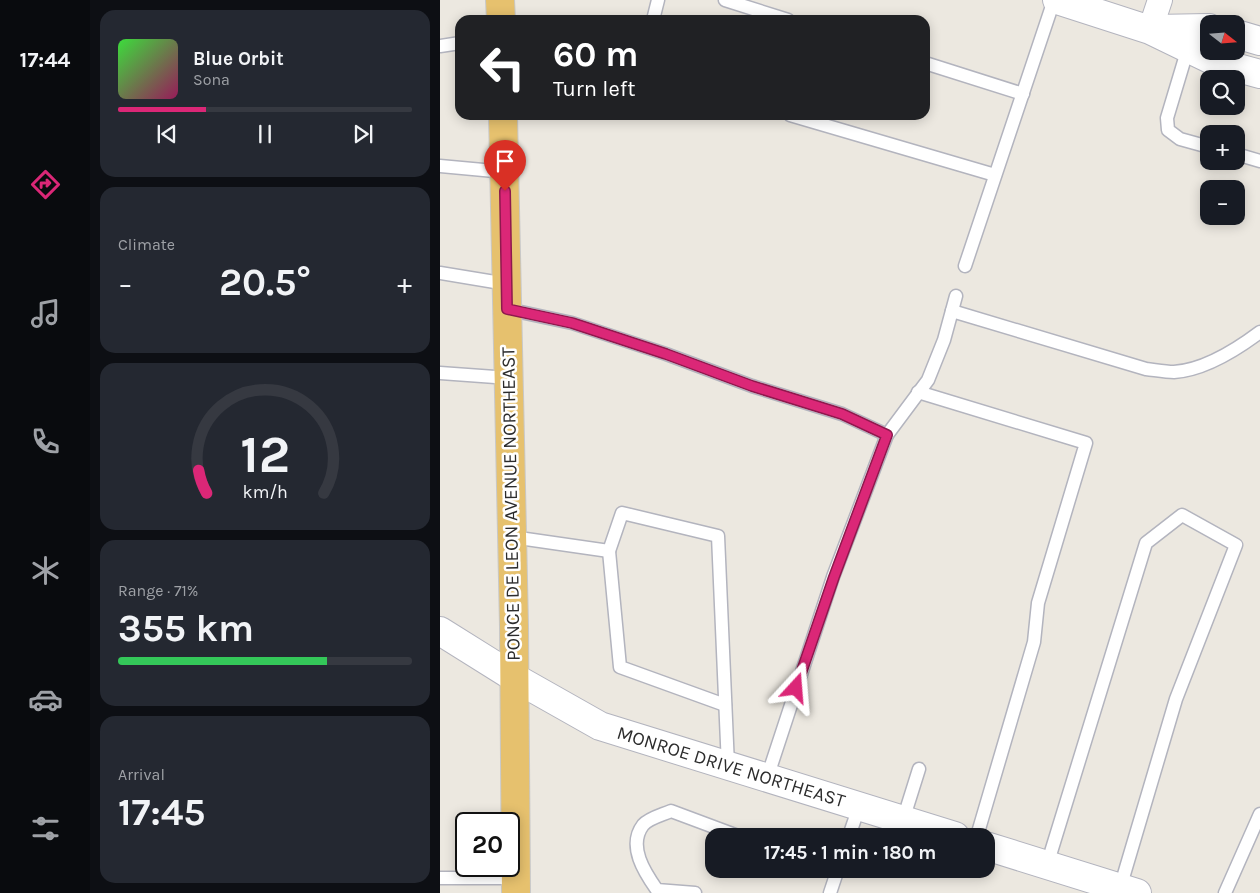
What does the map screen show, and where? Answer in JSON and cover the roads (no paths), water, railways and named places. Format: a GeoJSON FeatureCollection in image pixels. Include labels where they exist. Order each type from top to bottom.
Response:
{"type":"FeatureCollection","features":[{"type":"Feature","properties":{"kind":"highway"},"geometry":{"type":"LineString","coordinates":[[500,0],[501,15]]}},
{"type":"Feature","properties":{"kind":"highway","name":"PONCE DE LEON AVENUE NORTHEAST"},"geometry":{"type":"LineString","coordinates":[[503,120],[515,678],[516,886]]}},
{"type":"Feature","properties":{"kind":"main road"},"geometry":{"type":"LineString","coordinates":[[1055,0],[1150,30],[1216,62],[1260,74]]}},
{"type":"Feature","properties":{"kind":"main road"},"geometry":{"type":"LineString","coordinates":[[1150,30],[1200,28]]}},
{"type":"Feature","properties":{"kind":"main road"},"geometry":{"type":"LineString","coordinates":[[1245,37],[1260,41]]}},
{"type":"Feature","properties":{"kind":"main road","name":"MONROE DRIVE NORTHEAST"},"geometry":{"type":"LineString","coordinates":[[440,631],[515,678],[600,726],[929,828]]}},
{"type":"Feature","properties":{"kind":"main road"},"geometry":{"type":"LineString","coordinates":[[995,849],[1046,865],[1082,885],[1129,890]]}},
{"type":"Feature","properties":{"kind":"street"},"geometry":{"type":"LineString","coordinates":[[1150,30],[1160,0]]}},
{"type":"Feature","properties":{"kind":"lane"},"geometry":{"type":"LineString","coordinates":[[654,15],[658,0]]}},
{"type":"Feature","properties":{"kind":"lane"},"geometry":{"type":"LineString","coordinates":[[725,0],[772,15]]}},
{"type":"Feature","properties":{"kind":"lane"},"geometry":{"type":"LineString","coordinates":[[965,266],[1055,0]]}},
{"type":"Feature","properties":{"kind":"lane"},"geometry":{"type":"LineString","coordinates":[[440,46],[455,44]]}},
{"type":"Feature","properties":{"kind":"lane"},"geometry":{"type":"LineString","coordinates":[[1188,48],[1167,118],[1168,130],[1180,139],[1200,145]]}},
{"type":"Feature","properties":{"kind":"lane"},"geometry":{"type":"LineString","coordinates":[[930,65],[1023,94]]}},
{"type":"Feature","properties":{"kind":"lane"},"geometry":{"type":"LineString","coordinates":[[807,120],[995,175]]}},
{"type":"Feature","properties":{"kind":"lane"},"geometry":{"type":"LineString","coordinates":[[1245,157],[1260,161]]}},
{"type":"Feature","properties":{"kind":"lane"},"geometry":{"type":"LineString","coordinates":[[440,166],[505,172]]}},
{"type":"Feature","properties":{"kind":"lane"},"geometry":{"type":"LineString","coordinates":[[440,273],[507,296],[572,323],[656,350],[752,386],[842,414],[887,435]]}},
{"type":"Feature","properties":{"kind":"lane"},"geometry":{"type":"LineString","coordinates":[[767,778],[834,577],[887,435],[928,380],[944,340],[956,296]]}},
{"type":"Feature","properties":{"kind":"lane"},"geometry":{"type":"LineString","coordinates":[[952,311],[1146,369],[1175,372],[1214,360],[1238,348],[1260,332]]}},
{"type":"Feature","properties":{"kind":"lane"},"geometry":{"type":"LineString","coordinates":[[440,373],[509,378]]}},
{"type":"Feature","properties":{"kind":"lane"},"geometry":{"type":"LineString","coordinates":[[918,392],[1086,443],[1038,603],[1034,642],[979,828]]}},
{"type":"Feature","properties":{"kind":"lane"},"geometry":{"type":"LineString","coordinates":[[725,705],[620,667],[609,551],[622,513],[718,536],[728,766]]}},
{"type":"Feature","properties":{"kind":"lane"},"geometry":{"type":"LineString","coordinates":[[1046,865],[1146,543],[1182,516],[1236,545],[1176,699],[1129,890]]}},
{"type":"Feature","properties":{"kind":"lane"},"geometry":{"type":"LineString","coordinates":[[512,537],[609,551]]}},
{"type":"Feature","properties":{"kind":"lane"},"geometry":{"type":"LineString","coordinates":[[903,820],[919,769]]}},
{"type":"Feature","properties":{"kind":"lane"},"geometry":{"type":"LineString","coordinates":[[852,828],[859,807]]}},
{"type":"Feature","properties":{"kind":"lane"},"geometry":{"type":"LineString","coordinates":[[695,893],[657,890],[646,874],[637,849],[643,825],[653,818],[671,812],[716,828]]}},
{"type":"Feature","properties":{"kind":"lane"},"geometry":{"type":"LineString","coordinates":[[1225,893],[1260,814]]}},
{"type":"Feature","properties":{"kind":"lane"},"geometry":{"type":"LineString","coordinates":[[440,878],[516,886]]}},
{"type":"Feature","properties":{"kind":"lane"},"geometry":{"type":"LineString","coordinates":[[830,893],[832,878]]}}]}
